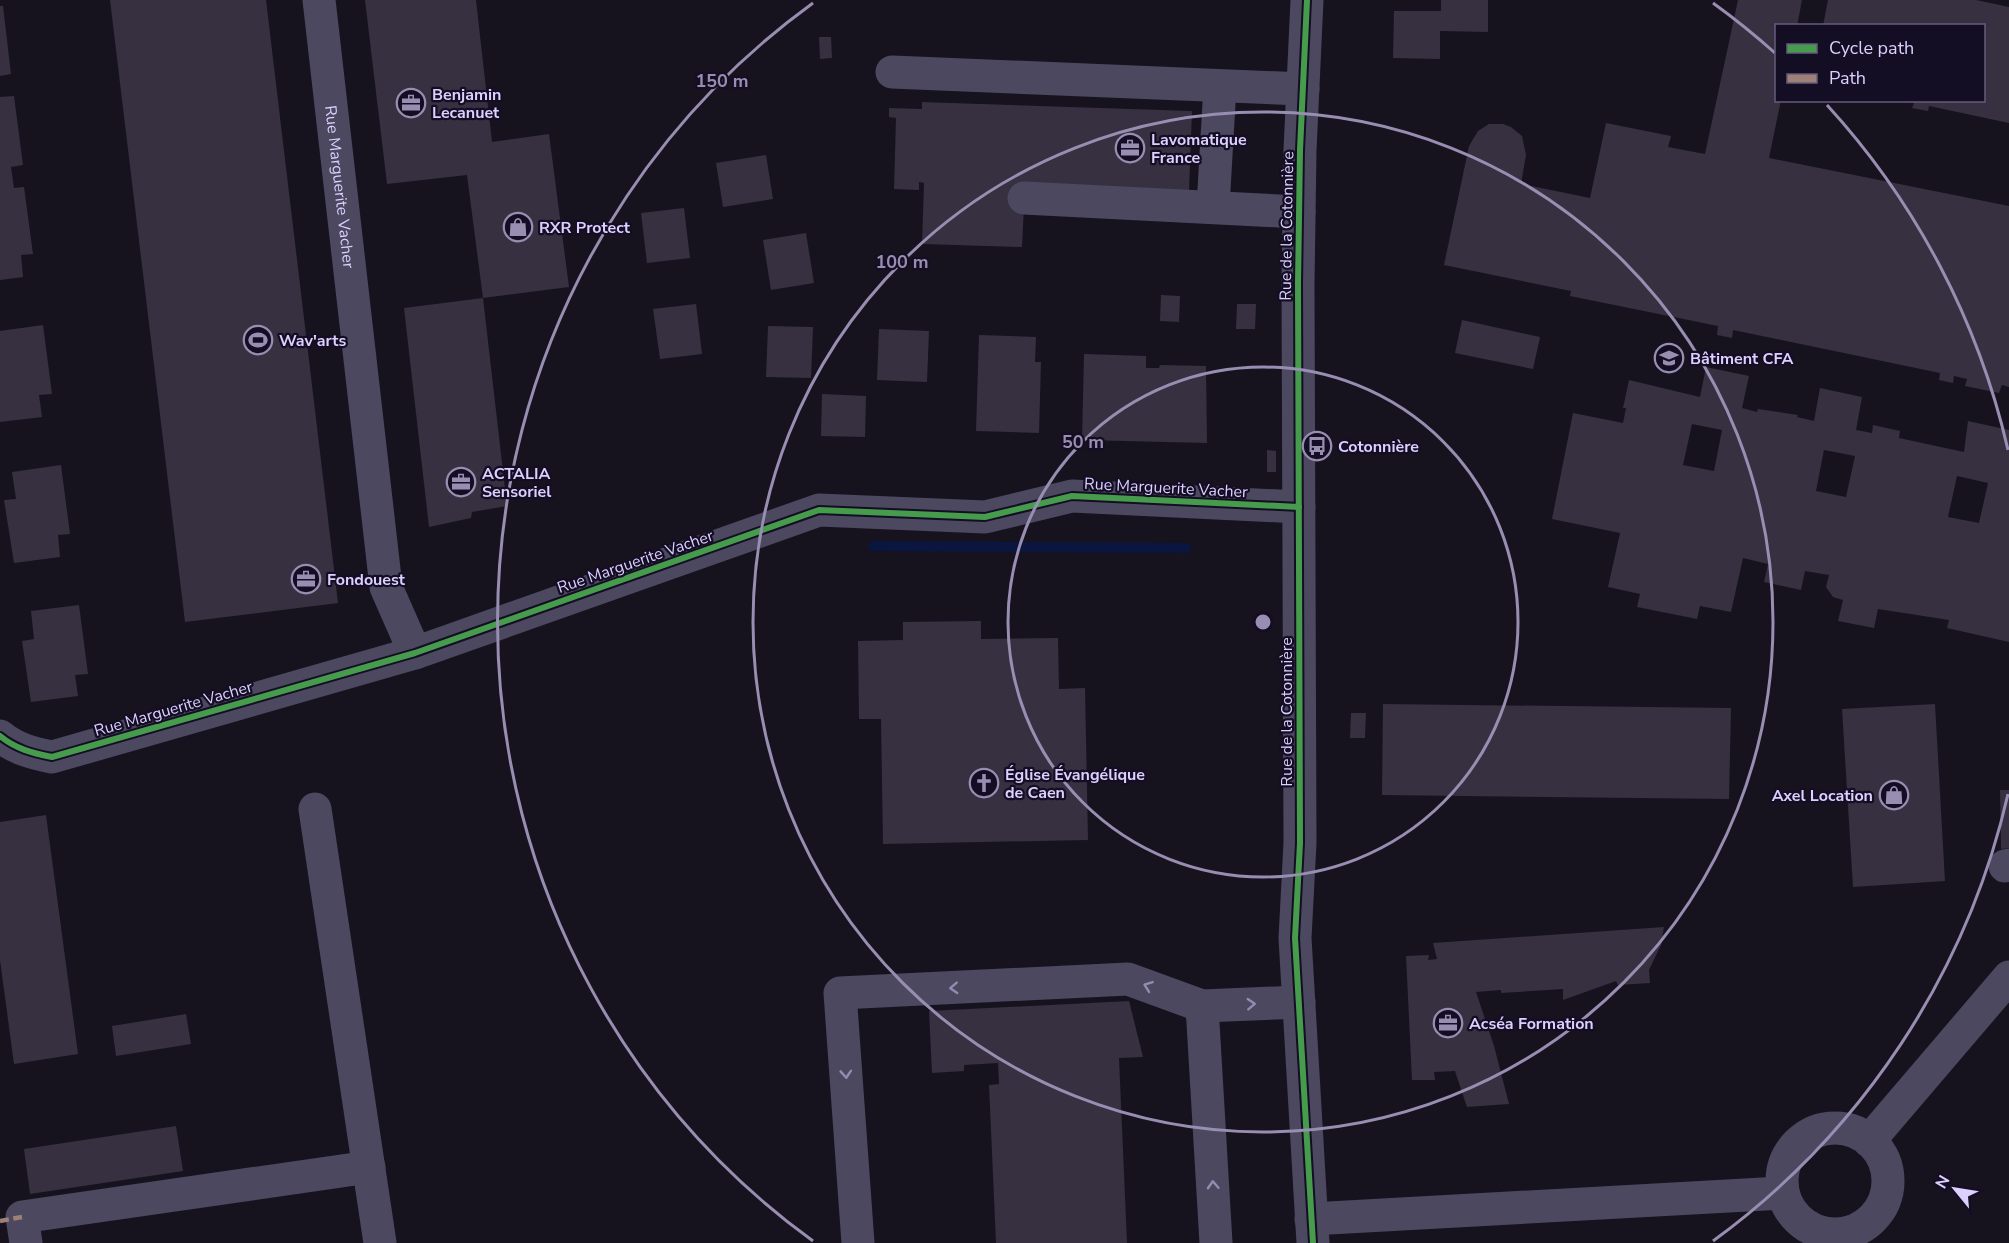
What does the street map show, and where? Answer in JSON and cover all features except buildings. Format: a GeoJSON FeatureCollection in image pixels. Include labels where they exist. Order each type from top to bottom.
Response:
{"type":"FeatureCollection","features":[{"type":"Feature","properties":{"kind":"street","name":"Rue Marguerite Vacher"},"geometry":{"type":"LineString","coordinates":[[319,0],[386,587],[394,610],[415,653]]}},
{"type":"Feature","properties":{"kind":"street","name":"Rue de la Cotonnière"},"geometry":{"type":"LineString","coordinates":[[1307,0],[1298,284],[1300,843],[1295,938],[1312,1231]]}},
{"type":"Feature","properties":{"kind":"street"},"geometry":{"type":"LineString","coordinates":[[892,72],[1303,89]]}},
{"type":"Feature","properties":{"kind":"street"},"geometry":{"type":"LineString","coordinates":[[1213,207],[1220,86]]}},
{"type":"Feature","properties":{"kind":"street"},"geometry":{"type":"LineString","coordinates":[[1024,198],[1299,212]]}},
{"type":"Feature","properties":{"kind":"street","name":"Rue Marguerite Vacher"},"geometry":{"type":"LineString","coordinates":[[0,736],[12,745],[30,753],[52,757],[415,653],[819,510],[985,517],[1072,496],[1299,507]]}},
{"type":"Feature","properties":{"kind":"street"},"geometry":{"type":"LineString","coordinates":[[315,809],[380,1243]]}},
{"type":"Feature","properties":{"kind":"street"},"geometry":{"type":"LineString","coordinates":[[1869,1141],[2009,977]]}},
{"type":"Feature","properties":{"kind":"street"},"geometry":{"type":"LineString","coordinates":[[858,1243],[840,993],[1128,979],[1202,1006],[1299,1002]]}},
{"type":"Feature","properties":{"kind":"street"},"geometry":{"type":"LineString","coordinates":[[1202,1006],[1216,1243]]}},
{"type":"Feature","properties":{"kind":"street"},"geometry":{"type":"LineString","coordinates":[[1828,1127],[1846,1128],[1863,1135],[1869,1141],[1876,1147],[1885,1162],[1888,1180],[1886,1197],[1878,1213],[1865,1225],[1849,1232],[1832,1234],[1815,1231],[1800,1222],[1789,1209],[1782,1192],[1781,1174],[1786,1157],[1797,1143],[1811,1132],[1828,1127]]}},
{"type":"Feature","properties":{"kind":"street"},"geometry":{"type":"LineString","coordinates":[[26,1243],[22,1217],[369,1167]]}},
{"type":"Feature","properties":{"kind":"street"},"geometry":{"type":"LineString","coordinates":[[1312,1231],[1782,1192]]}},
{"type":"Feature","properties":{"kind":"waterway"},"geometry":{"type":"LineString","coordinates":[[873,546],[1186,548]]}},
{"type":"Feature","properties":{"kind":"marked path"},"geometry":{"type":"LineString","coordinates":[[0,1221],[22,1217]]}},
{"type":"Feature","properties":{"kind":"cycle path"},"geometry":{"type":"LineString","coordinates":[[1307,0],[1300,150],[1298,284],[1300,843],[1295,938],[1313,1243]]}},
{"type":"Feature","properties":{"kind":"cycle path"},"geometry":{"type":"LineString","coordinates":[[0,736],[24,750],[52,757],[415,653],[819,510],[985,517],[1072,496],[1299,507]]}},
{"type":"Feature","properties":{"kind":"place","name":"Benjamin Lecanuet"},"geometry":{"type":"Point","coordinates":[411,103]}},
{"type":"Feature","properties":{"kind":"place","name":"Lavomatique France"},"geometry":{"type":"Point","coordinates":[1130,148]}},
{"type":"Feature","properties":{"kind":"place","name":"RXR Protect"},"geometry":{"type":"Point","coordinates":[518,227]}},
{"type":"Feature","properties":{"kind":"place","name":"Wav'arts"},"geometry":{"type":"Point","coordinates":[258,340]}},
{"type":"Feature","properties":{"kind":"place","name":"Bâtiment CFA"},"geometry":{"type":"Point","coordinates":[1669,358]}},
{"type":"Feature","properties":{"kind":"place","name":"Cotonnière"},"geometry":{"type":"Point","coordinates":[1317,446]}},
{"type":"Feature","properties":{"kind":"place","name":"ACTALIA Sensoriel"},"geometry":{"type":"Point","coordinates":[461,482]}},
{"type":"Feature","properties":{"kind":"place","name":"Fondouest"},"geometry":{"type":"Point","coordinates":[306,579]}},
{"type":"Feature","properties":{"kind":"place","name":"Église Évangélique de Caen"},"geometry":{"type":"Point","coordinates":[984,783]}},
{"type":"Feature","properties":{"kind":"place","name":"Axel Location"},"geometry":{"type":"Point","coordinates":[1894,795]}},
{"type":"Feature","properties":{"kind":"place","name":"Acséa Formation"},"geometry":{"type":"Point","coordinates":[1448,1023]}}]}
